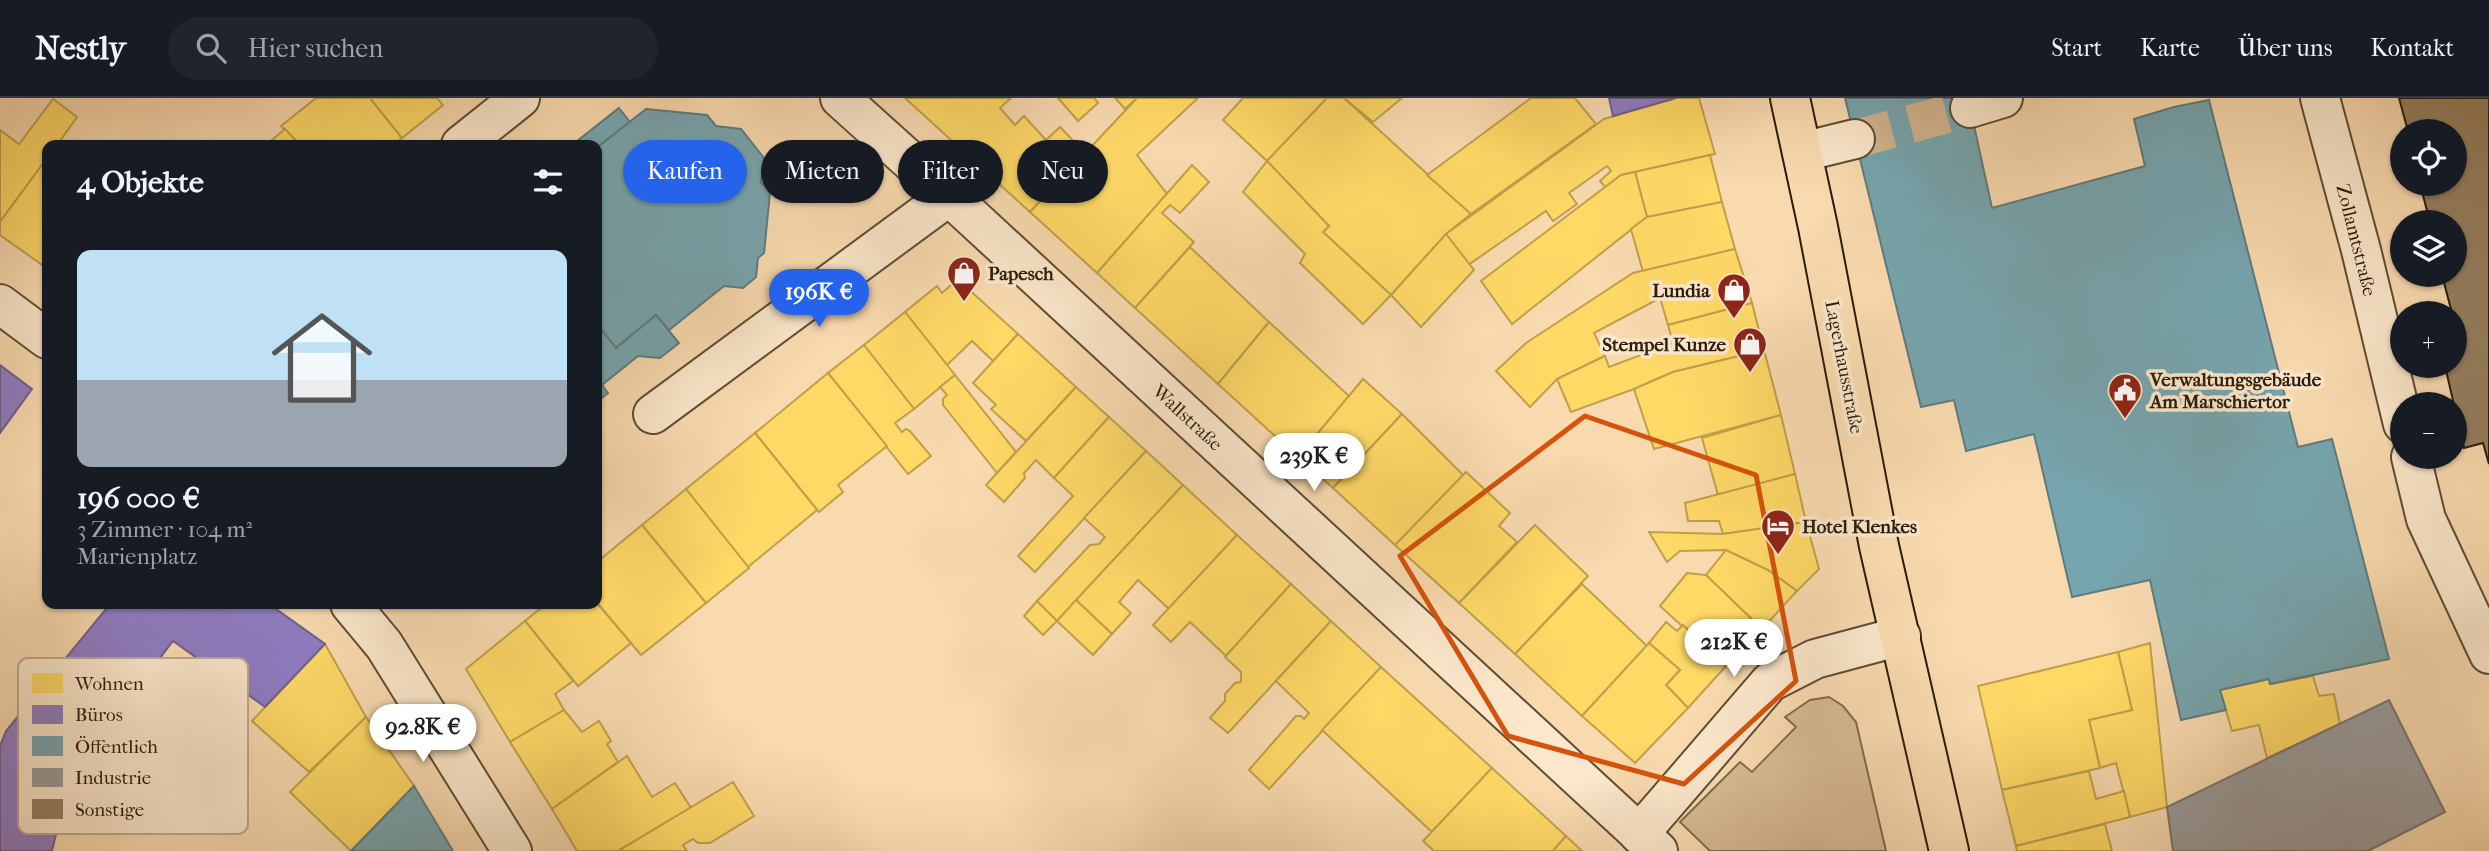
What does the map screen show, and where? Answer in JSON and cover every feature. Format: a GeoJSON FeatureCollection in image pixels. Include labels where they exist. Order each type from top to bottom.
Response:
{"type":"FeatureCollection","features":[{"type":"Feature","properties":{"kind":"main road","name":"Lagerhausstraße"},"geometry":{"type":"LineString","coordinates":[[1790,98],[1818,227],[1879,546],[1950,851]]}},
{"type":"Feature","properties":{"kind":"street"},"geometry":{"type":"LineString","coordinates":[[467,140],[520,98]]}},
{"type":"Feature","properties":{"kind":"street","name":"Wallstraße"},"geometry":{"type":"LineString","coordinates":[[840,98],[898,150]]}},
{"type":"Feature","properties":{"kind":"street","name":"Zollamtstraße"},"geometry":{"type":"LineString","coordinates":[[2320,98],[2395,392]]}},
{"type":"Feature","properties":{"kind":"street"},"geometry":{"type":"LineString","coordinates":[[1802,152],[1855,139]]}},
{"type":"Feature","properties":{"kind":"street"},"geometry":{"type":"LineString","coordinates":[[653,414],[939,203]]}},
{"type":"Feature","properties":{"kind":"street","name":"Wallstraße"},"geometry":{"type":"LineString","coordinates":[[957,203],[1649,842]]}},
{"type":"Feature","properties":{"kind":"street"},"geometry":{"type":"LineString","coordinates":[[0,304],[42,335]]}},
{"type":"Feature","properties":{"kind":"street"},"geometry":{"type":"LineString","coordinates":[[2414,469],[2426,519],[2489,654]]}},
{"type":"Feature","properties":{"kind":"street"},"geometry":{"type":"LineString","coordinates":[[355,609],[384,645],[512,851]]}},
{"type":"Feature","properties":{"kind":"street"},"geometry":{"type":"LineString","coordinates":[[1649,842],[1770,682],[1815,659],[1901,636]]}},
{"type":"Feature","properties":{"kind":"highlighted area"},"geometry":{"type":"Polygon","coordinates":[[[1585,416],[1756,475],[1796,681],[1684,784],[1508,736],[1400,556],[1585,416]]]}},
{"type":"Feature","properties":{"kind":"shaded area"},"geometry":{"type":"Polygon","coordinates":[[[1829,697],[1843,706],[1856,722],[1886,851],[1710,851],[1680,822],[1740,762],[1752,772],[1796,727],[1785,717],[1810,700],[1829,697]]]}},
{"type":"Feature","properties":{"kind":"building: Wohnen"},"geometry":{"type":"Polygon","coordinates":[[[316,98],[370,98],[402,138],[295,140],[281,126],[316,98]]]}},
{"type":"Feature","properties":{"kind":"building: Wohnen"},"geometry":{"type":"Polygon","coordinates":[[[370,98],[437,98],[443,105],[402,138],[370,98]]]}},
{"type":"Feature","properties":{"kind":"building: Wohnen"},"geometry":{"type":"Polygon","coordinates":[[[905,98],[1011,98],[1000,108],[1015,125],[1024,116],[1046,140],[1017,140],[1017,200],[1003,187],[1003,140],[951,140],[905,98]]]}},
{"type":"Feature","properties":{"kind":"building: Wohnen"},"geometry":{"type":"Polygon","coordinates":[[[1058,98],[1094,98],[1098,103],[1078,121],[1058,98]]]}},
{"type":"Feature","properties":{"kind":"building: Wohnen"},"geometry":{"type":"Polygon","coordinates":[[[1115,98],[1137,98],[1125,109],[1115,98]]]}},
{"type":"Feature","properties":{"kind":"building: Wohnen"},"geometry":{"type":"Polygon","coordinates":[[[1137,98],[1198,98],[1137,155],[1167,194],[1097,273],[1030,212],[1038,203],[1108,203],[1108,140],[1098,140],[1137,98]]]}},
{"type":"Feature","properties":{"kind":"building: Wohnen"},"geometry":{"type":"Polygon","coordinates":[[[1243,98],[1327,98],[1267,161],[1223,120],[1243,98]]]}},
{"type":"Feature","properties":{"kind":"building: Wohnen"},"geometry":{"type":"Polygon","coordinates":[[[1327,98],[1344,98],[1471,214],[1446,234],[1391,295],[1323,232],[1329,226],[1267,161],[1327,98]]]}},
{"type":"Feature","properties":{"kind":"building: Wohnen"},"geometry":{"type":"Polygon","coordinates":[[[1344,98],[1402,98],[1373,122],[1344,98]]]}},
{"type":"Feature","properties":{"kind":"building: Wohnen"},"geometry":{"type":"Polygon","coordinates":[[[1531,98],[1575,98],[1596,124],[1471,214],[1427,175],[1531,98]]]}},
{"type":"Feature","properties":{"kind":"building: Wohnen"},"geometry":{"type":"Polygon","coordinates":[[[1676,98],[1699,98],[1715,154],[1621,175],[1606,188],[1600,181],[1611,171],[1607,166],[1569,193],[1577,204],[1553,221],[1546,211],[1468,265],[1446,234],[1604,119],[1676,98]]]}},
{"type":"Feature","properties":{"kind":"building: Wohnen"},"geometry":{"type":"Polygon","coordinates":[[[53,99],[77,117],[61,140],[42,140],[42,165],[0,222],[0,130],[19,144],[53,99]]]}},
{"type":"Feature","properties":{"kind":"building: Wohnen"},"geometry":{"type":"Polygon","coordinates":[[[1060,127],[1072,140],[1046,140],[1060,127]]]}},
{"type":"Feature","properties":{"kind":"building: Wohnen"},"geometry":{"type":"Polygon","coordinates":[[[285,129],[295,140],[272,140],[285,129]]]}},
{"type":"Feature","properties":{"kind":"building: Wohnen"},"geometry":{"type":"Polygon","coordinates":[[[1710,155],[1722,202],[1647,217],[1635,172],[1710,155]]]}},
{"type":"Feature","properties":{"kind":"building: Wohnen"},"geometry":{"type":"Polygon","coordinates":[[[1267,161],[1329,226],[1323,232],[1391,295],[1363,324],[1300,263],[1305,254],[1243,192],[1267,161]]]}},
{"type":"Feature","properties":{"kind":"building: Wohnen"},"geometry":{"type":"Polygon","coordinates":[[[42,165],[42,265],[0,235],[0,222],[42,165]]]}},
{"type":"Feature","properties":{"kind":"building: Wohnen"},"geometry":{"type":"Polygon","coordinates":[[[1192,165],[1209,182],[1180,213],[1170,205],[1162,213],[1194,242],[1135,308],[1097,273],[1192,165]]]}},
{"type":"Feature","properties":{"kind":"building: Wohnen"},"geometry":{"type":"Polygon","coordinates":[[[1635,172],[1647,217],[1512,324],[1481,281],[1621,175],[1635,172]]]}},
{"type":"Feature","properties":{"kind":"building: Wohnen"},"geometry":{"type":"Polygon","coordinates":[[[1722,202],[1735,249],[1643,272],[1631,229],[1647,217],[1722,202]]]}},
{"type":"Feature","properties":{"kind":"building: Wohnen"},"geometry":{"type":"Polygon","coordinates":[[[1020,203],[1038,203],[1030,212],[1020,203]]]}},
{"type":"Feature","properties":{"kind":"building: Wohnen"},"geometry":{"type":"Polygon","coordinates":[[[1446,234],[1474,270],[1421,327],[1391,295],[1446,234]]]}},
{"type":"Feature","properties":{"kind":"building: Wohnen"},"geometry":{"type":"Polygon","coordinates":[[[1190,247],[1269,322],[1218,384],[1135,308],[1190,247]]]}},
{"type":"Feature","properties":{"kind":"building: Wohnen"},"geometry":{"type":"Polygon","coordinates":[[[1735,249],[1752,303],[1668,325],[1660,298],[1594,333],[1605,356],[1557,379],[1530,407],[1496,371],[1526,343],[1633,273],[1735,249]]]}},
{"type":"Feature","properties":{"kind":"building: Wohnen"},"geometry":{"type":"Polygon","coordinates":[[[951,285],[965,286],[1018,334],[993,361],[972,341],[947,365],[905,312],[937,286],[942,293],[951,285]]]}},
{"type":"Feature","properties":{"kind":"building: Wohnen"},"geometry":{"type":"Polygon","coordinates":[[[1752,303],[1764,350],[1673,372],[1571,412],[1557,379],[1605,356],[1609,367],[1673,343],[1668,325],[1752,303]]]}},
{"type":"Feature","properties":{"kind":"building: Wohnen"},"geometry":{"type":"Polygon","coordinates":[[[905,312],[955,375],[914,409],[864,345],[905,312]]]}},
{"type":"Feature","properties":{"kind":"building: Wohnen"},"geometry":{"type":"Polygon","coordinates":[[[1269,322],[1349,396],[1298,457],[1218,384],[1269,322]]]}},
{"type":"Feature","properties":{"kind":"building: Wohnen"},"geometry":{"type":"Polygon","coordinates":[[[1018,334],[1076,387],[1026,441],[991,409],[996,405],[973,383],[1018,334]]]}},
{"type":"Feature","properties":{"kind":"building: Wohnen"},"geometry":{"type":"Polygon","coordinates":[[[864,345],[914,409],[895,423],[902,432],[906,429],[910,431],[931,456],[908,474],[828,373],[864,345]]]}},
{"type":"Feature","properties":{"kind":"building: Wohnen"},"geometry":{"type":"Polygon","coordinates":[[[1764,350],[1781,415],[1654,449],[1634,389],[1673,372],[1764,350]]]}},
{"type":"Feature","properties":{"kind":"building: Wohnen"},"geometry":{"type":"Polygon","coordinates":[[[828,373],[887,446],[838,485],[843,492],[819,512],[755,433],[828,373]]]}},
{"type":"Feature","properties":{"kind":"building: Wohnen"},"geometry":{"type":"Polygon","coordinates":[[[955,375],[1016,452],[997,473],[943,405],[943,399],[947,395],[940,387],[955,375]]]}},
{"type":"Feature","properties":{"kind":"building: Wohnen"},"geometry":{"type":"Polygon","coordinates":[[[1363,379],[1402,414],[1333,488],[1298,457],[1363,379]]]}},
{"type":"Feature","properties":{"kind":"building: Wohnen"},"geometry":{"type":"Polygon","coordinates":[[[1076,387],[1109,417],[1054,478],[1036,460],[1024,473],[1025,478],[1004,502],[986,485],[1076,387]]]}},
{"type":"Feature","properties":{"kind":"building: Wohnen"},"geometry":{"type":"Polygon","coordinates":[[[1402,414],[1464,476],[1395,545],[1333,488],[1402,414]]]}},
{"type":"Feature","properties":{"kind":"building: Wohnen"},"geometry":{"type":"Polygon","coordinates":[[[1781,415],[1795,474],[1718,495],[1702,438],[1781,415]]]}},
{"type":"Feature","properties":{"kind":"building: Wohnen"},"geometry":{"type":"Polygon","coordinates":[[[1109,417],[1146,451],[1035,572],[1018,556],[1073,496],[1054,478],[1109,417]]]}},
{"type":"Feature","properties":{"kind":"building: Wohnen"},"geometry":{"type":"Polygon","coordinates":[[[755,433],[817,510],[748,567],[686,489],[755,433]]]}},
{"type":"Feature","properties":{"kind":"building: Wohnen"},"geometry":{"type":"Polygon","coordinates":[[[1146,451],[1183,485],[1057,621],[1037,601],[1090,545],[1099,544],[1105,537],[1084,518],[1146,451]]]}},
{"type":"Feature","properties":{"kind":"building: Wohnen"},"geometry":{"type":"Polygon","coordinates":[[[1466,472],[1510,513],[1499,526],[1517,542],[1459,603],[1395,545],[1466,472]]]}},
{"type":"Feature","properties":{"kind":"building: Wohnen"},"geometry":{"type":"Polygon","coordinates":[[[1795,474],[1806,522],[1723,534],[1719,521],[1688,521],[1685,503],[1795,474]]]}},
{"type":"Feature","properties":{"kind":"building: Wohnen"},"geometry":{"type":"Polygon","coordinates":[[[1183,485],[1237,535],[1169,609],[1138,580],[1119,602],[1131,613],[1112,634],[1076,600],[1183,485]]]}},
{"type":"Feature","properties":{"kind":"building: Wohnen"},"geometry":{"type":"Polygon","coordinates":[[[686,489],[749,568],[706,603],[642,525],[686,489]]]}},
{"type":"Feature","properties":{"kind":"building: Wohnen","name":"Hotel Klenkes"},"geometry":{"type":"Polygon","coordinates":[[[1806,522],[1819,569],[1797,591],[1768,570],[1726,550],[1680,551],[1667,562],[1649,532],[1723,534],[1806,522]]]}},
{"type":"Feature","properties":{"kind":"building: Wohnen"},"geometry":{"type":"Polygon","coordinates":[[[642,525],[706,603],[641,655],[602,609],[602,558],[642,525]]]}},
{"type":"Feature","properties":{"kind":"building: Wohnen"},"geometry":{"type":"Polygon","coordinates":[[[1535,525],[1588,576],[1515,654],[1459,603],[1535,525]]]}},
{"type":"Feature","properties":{"kind":"building: Wohnen"},"geometry":{"type":"Polygon","coordinates":[[[1237,535],[1291,584],[1226,656],[1190,622],[1171,642],[1153,625],[1237,535]]]}},
{"type":"Feature","properties":{"kind":"building: Wohnen"},"geometry":{"type":"Polygon","coordinates":[[[1726,550],[1768,570],[1797,591],[1762,629],[1706,575],[1726,550]]]}},
{"type":"Feature","properties":{"kind":"building: Wohnen"},"geometry":{"type":"Polygon","coordinates":[[[1687,573],[1706,575],[1762,629],[1726,666],[1660,606],[1687,573]]]}},
{"type":"Feature","properties":{"kind":"building: Wohnen"},"geometry":{"type":"Polygon","coordinates":[[[1291,584],[1331,621],[1228,733],[1210,718],[1225,701],[1225,694],[1235,683],[1241,682],[1241,672],[1225,657],[1291,584]]]}},
{"type":"Feature","properties":{"kind":"building: Wohnen"},"geometry":{"type":"Polygon","coordinates":[[[1582,584],[1647,646],[1582,716],[1515,654],[1582,584]]]}},
{"type":"Feature","properties":{"kind":"building: Wohnen"},"geometry":{"type":"Polygon","coordinates":[[[1076,600],[1112,634],[1093,655],[1057,621],[1076,600]]]}},
{"type":"Feature","properties":{"kind":"building: Wohnen"},"geometry":{"type":"Polygon","coordinates":[[[1037,601],[1057,621],[1043,635],[1024,616],[1037,601]]]}},
{"type":"Feature","properties":{"kind":"building: Wohnen"},"geometry":{"type":"Polygon","coordinates":[[[540,609],[602,609],[631,643],[578,686],[525,621],[540,609]]]}},
{"type":"Feature","properties":{"kind":"building: Wohnen"},"geometry":{"type":"Polygon","coordinates":[[[525,621],[573,681],[555,694],[564,710],[510,742],[466,669],[525,621]]]}},
{"type":"Feature","properties":{"kind":"building: Wohnen"},"geometry":{"type":"Polygon","coordinates":[[[1331,621],[1381,667],[1269,789],[1249,770],[1296,716],[1304,719],[1309,713],[1276,681],[1331,621]]]}},
{"type":"Feature","properties":{"kind":"building: Wohnen"},"geometry":{"type":"Polygon","coordinates":[[[1666,622],[1677,631],[1683,625],[1726,666],[1688,708],[1666,685],[1680,670],[1649,643],[1666,622]]]}},
{"type":"Feature","properties":{"kind":"building: Wohnen"},"geometry":{"type":"Polygon","coordinates":[[[1649,643],[1680,670],[1666,685],[1688,708],[1635,763],[1582,716],[1649,643]]]}},
{"type":"Feature","properties":{"kind":"building: Wohnen"},"geometry":{"type":"Polygon","coordinates":[[[2150,643],[2167,807],[2130,817],[2116,763],[2100,768],[2089,720],[2132,710],[2118,652],[2150,643]]]}},
{"type":"Feature","properties":{"kind":"building: Wohnen"},"geometry":{"type":"Polygon","coordinates":[[[325,644],[366,717],[309,772],[252,721],[325,644]]]}},
{"type":"Feature","properties":{"kind":"building: Wohnen"},"geometry":{"type":"Polygon","coordinates":[[[2118,652],[2132,710],[2089,720],[2100,768],[2002,790],[1978,686],[2118,652]]]}},
{"type":"Feature","properties":{"kind":"building: Wohnen"},"geometry":{"type":"Polygon","coordinates":[[[1381,667],[1492,768],[1432,832],[1322,730],[1381,667]]]}},
{"type":"Feature","properties":{"kind":"building: Wohnen"},"geometry":{"type":"Polygon","coordinates":[[[2313,676],[2319,696],[2334,694],[2340,724],[2267,758],[2259,725],[2232,731],[2220,690],[2269,679],[2270,684],[2313,676]]]}},
{"type":"Feature","properties":{"kind":"building: Wohnen"},"geometry":{"type":"Polygon","coordinates":[[[564,710],[582,732],[599,721],[611,741],[607,744],[618,762],[552,809],[510,742],[564,710]]]}},
{"type":"Feature","properties":{"kind":"building: Wohnen"},"geometry":{"type":"Polygon","coordinates":[[[366,717],[414,786],[351,851],[290,792],[366,717]]]}},
{"type":"Feature","properties":{"kind":"building: Wohnen"},"geometry":{"type":"Polygon","coordinates":[[[627,756],[652,797],[675,783],[691,808],[618,851],[577,851],[552,809],[627,756]]]}},
{"type":"Feature","properties":{"kind":"building: Wohnen"},"geometry":{"type":"Polygon","coordinates":[[[1492,768],[1566,836],[1553,851],[1434,851],[1423,841],[1492,768]]]}},
{"type":"Feature","properties":{"kind":"building: Wohnen"},"geometry":{"type":"Polygon","coordinates":[[[2089,771],[2096,799],[2124,791],[2130,817],[2016,846],[2002,790],[2089,771]]]}},
{"type":"Feature","properties":{"kind":"building: Wohnen"},"geometry":{"type":"Polygon","coordinates":[[[733,782],[754,816],[710,843],[698,843],[693,839],[683,845],[687,851],[618,851],[733,782]]]}},
{"type":"Feature","properties":{"kind":"building: Wohnen"},"geometry":{"type":"Polygon","coordinates":[[[2105,824],[2112,851],[2017,851],[2016,846],[2105,824]]]}},
{"type":"Feature","properties":{"kind":"building: Wohnen"},"geometry":{"type":"Polygon","coordinates":[[[1566,836],[1582,851],[1553,851],[1566,836]]]}},
{"type":"Feature","properties":{"kind":"building: Büros"},"geometry":{"type":"Polygon","coordinates":[[[1609,98],[1676,98],[1613,116],[1609,98]]]}},
{"type":"Feature","properties":{"kind":"building: Büros"},"geometry":{"type":"Polygon","coordinates":[[[0,365],[32,389],[0,433],[0,365]]]}},
{"type":"Feature","properties":{"kind":"building: Büros"},"geometry":{"type":"Polygon","coordinates":[[[106,609],[276,609],[325,644],[265,707],[248,695],[248,658],[197,658],[173,641],[160,658],[66,658],[106,609]]]}},
{"type":"Feature","properties":{"kind":"building: Büros"},"geometry":{"type":"Polygon","coordinates":[[[18,716],[18,834],[56,834],[52,851],[0,851],[0,746],[6,731],[18,716]]]}},
{"type":"Feature","properties":{"kind":"building: Öffentlich","name":"Verwaltungsgebäude Am Marschiertor"},"geometry":{"type":"Polygon","coordinates":[[[1845,98],[1968,98],[1992,208],[2145,166],[2134,119],[2209,100],[2298,447],[2332,439],[2389,659],[2270,684],[2269,679],[2220,690],[2226,710],[2181,720],[2150,580],[2072,597],[2034,434],[1966,451],[1954,400],[1921,407],[1845,98]]]}},
{"type":"Feature","properties":{"kind":"building: Öffentlich"},"geometry":{"type":"Polygon","coordinates":[[[619,108],[630,122],[602,144],[602,140],[578,140],[619,108]]]}},
{"type":"Feature","properties":{"kind":"building: Öffentlich"},"geometry":{"type":"Polygon","coordinates":[[[646,109],[707,115],[716,126],[741,129],[761,154],[761,203],[769,203],[764,253],[758,258],[756,277],[743,288],[724,286],[669,330],[656,315],[616,348],[602,330],[602,144],[646,109]]]}},
{"type":"Feature","properties":{"kind":"building: Öffentlich"},"geometry":{"type":"Polygon","coordinates":[[[656,315],[679,343],[660,358],[638,356],[602,385],[602,330],[616,348],[656,315]]]}},
{"type":"Feature","properties":{"kind":"building: Öffentlich"},"geometry":{"type":"Polygon","coordinates":[[[602,385],[608,393],[602,398],[602,385]]]}},
{"type":"Feature","properties":{"kind":"building: Öffentlich"},"geometry":{"type":"Polygon","coordinates":[[[414,786],[453,851],[351,851],[414,786]]]}},
{"type":"Feature","properties":{"kind":"building: Industrie"},"geometry":{"type":"Polygon","coordinates":[[[2389,700],[2445,812],[2368,851],[2173,851],[2167,807],[2389,700]]]}},
{"type":"Feature","properties":{"kind":"building: Sonstige"},"geometry":{"type":"Polygon","coordinates":[[[2399,98],[2489,98],[2489,464],[2483,443],[2467,447],[2467,392],[2451,392],[2448,378],[2467,378],[2467,301],[2449,301],[2445,287],[2467,287],[2467,210],[2427,210],[2423,196],[2467,196],[2467,119],[2405,119],[2399,98]]]}},
{"type":"Feature","properties":{"kind":"tunnel"},"geometry":{"type":"LineString","coordinates":[[1855,139],[1970,108]]}},
{"type":"Feature","properties":{"kind":"place","name":"Papesch"},"geometry":{"type":"Point","coordinates":[964,303]}},
{"type":"Feature","properties":{"kind":"place","name":"Lundia"},"geometry":{"type":"Point","coordinates":[1734,320]}},
{"type":"Feature","properties":{"kind":"place","name":"Stempel Kunze"},"geometry":{"type":"Point","coordinates":[1750,374]}},
{"type":"Feature","properties":{"kind":"place","name":"Verwaltungsgebäude Am Marschiertor"},"geometry":{"type":"Point","coordinates":[2125,420]}},
{"type":"Feature","properties":{"kind":"place","name":"Hotel Klenkes"},"geometry":{"type":"Point","coordinates":[1778,556]}}]}
